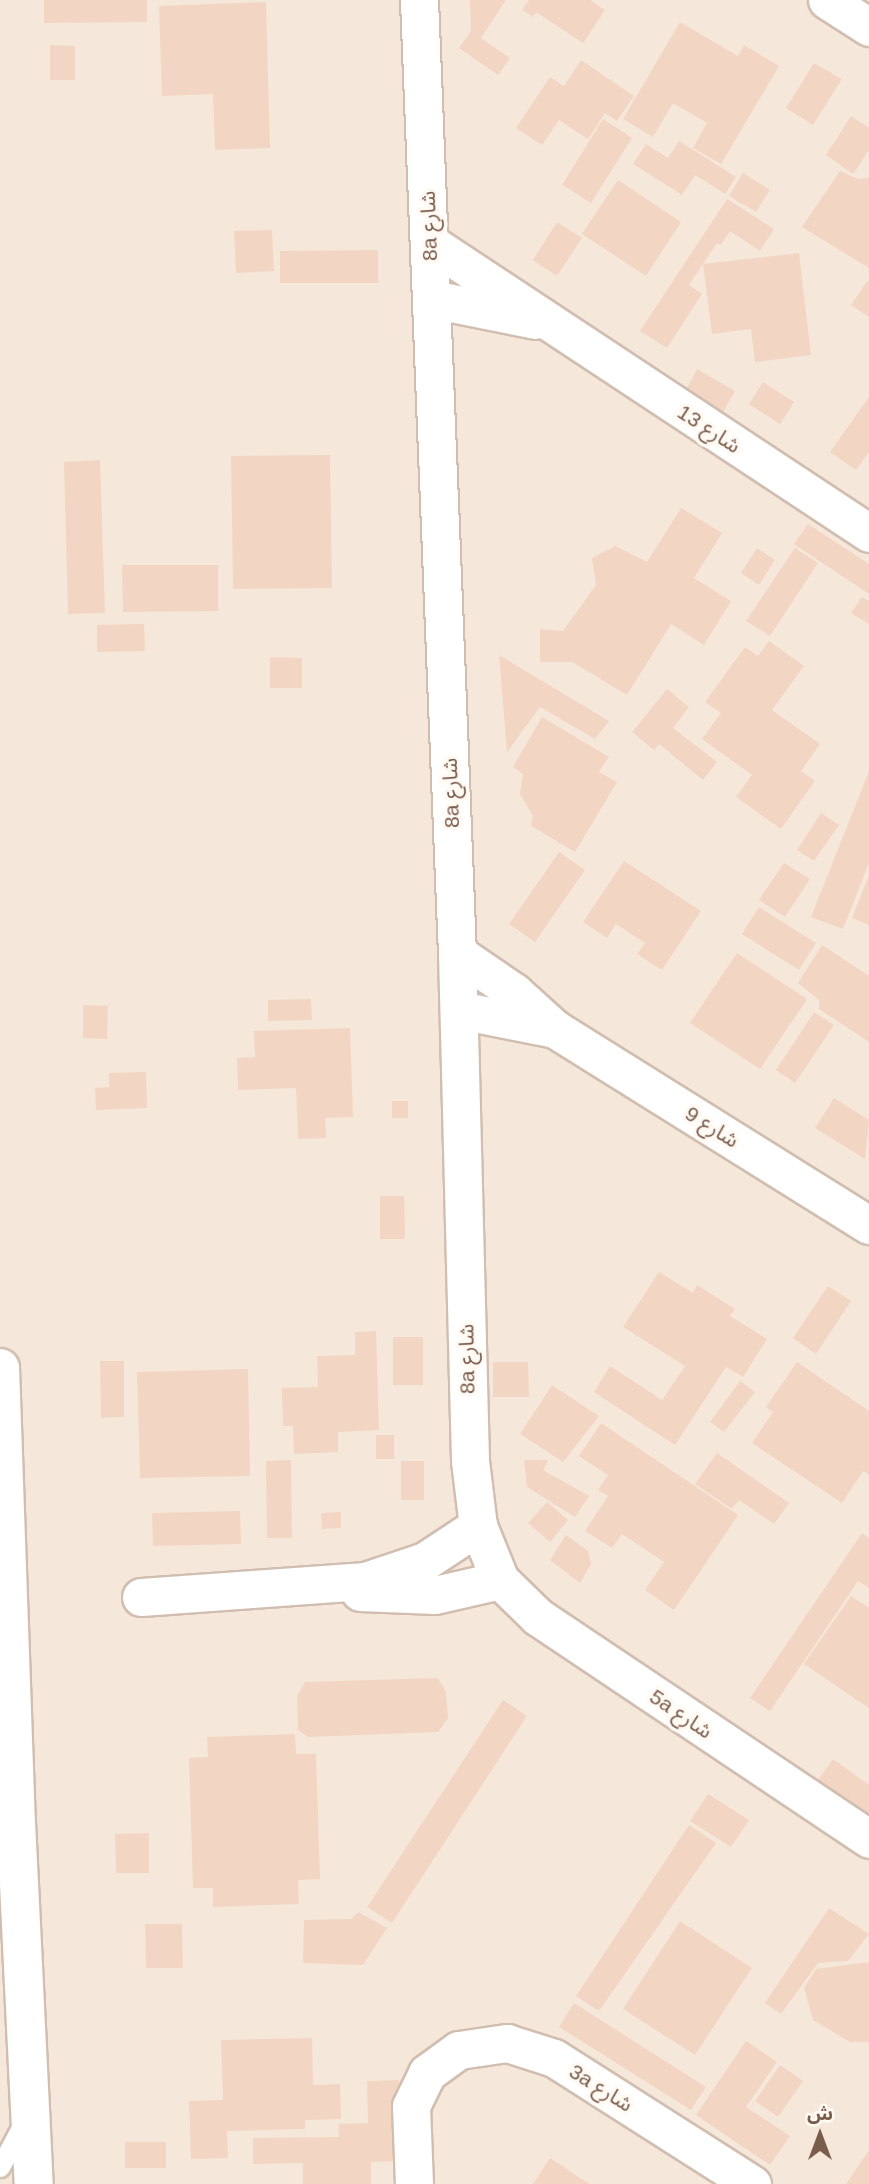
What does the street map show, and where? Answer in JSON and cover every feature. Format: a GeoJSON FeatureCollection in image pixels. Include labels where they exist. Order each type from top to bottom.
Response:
{"type":"FeatureCollection","features":[{"type":"Feature","properties":{"kind":"main road"},"geometry":{"type":"LineString","coordinates":[[0,1368],[15,1802],[34,2184]]}},
{"type":"Feature","properties":{"kind":"street","name":"8a شارع"},"geometry":{"type":"LineString","coordinates":[[419,0],[459,1010],[470,1461],[478,1526],[500,1580]]}},
{"type":"Feature","properties":{"kind":"street"},"geometry":{"type":"LineString","coordinates":[[827,0],[869,27]]}},
{"type":"Feature","properties":{"kind":"street","name":"شارع 13"},"geometry":{"type":"LineString","coordinates":[[430,243],[869,533]]}},
{"type":"Feature","properties":{"kind":"street","name":"شارع 13"},"geometry":{"type":"LineString","coordinates":[[432,299],[550,324]]}},
{"type":"Feature","properties":{"kind":"street","name":"شارع 9"},"geometry":{"type":"LineString","coordinates":[[457,953],[514,992],[555,1029],[869,1225]]}},
{"type":"Feature","properties":{"kind":"street","name":"شارع 9"},"geometry":{"type":"LineString","coordinates":[[459,1010],[555,1029]]}},
{"type":"Feature","properties":{"kind":"street"},"geometry":{"type":"LineString","coordinates":[[141,1597],[333,1586],[396,1574],[452,1546],[478,1526]]}},
{"type":"Feature","properties":{"kind":"street"},"geometry":{"type":"LineString","coordinates":[[333,1586],[367,1594],[424,1595],[500,1580]]}},
{"type":"Feature","properties":{"kind":"street","name":"5a شارع"},"geometry":{"type":"LineString","coordinates":[[500,1580],[565,1638],[869,1839]]}},
{"type":"Feature","properties":{"kind":"street","name":"3a شارع"},"geometry":{"type":"LineString","coordinates":[[414,2184],[411,2106],[416,2090],[437,2062],[483,2044],[532,2048],[752,2184]]}},
{"type":"Feature","properties":{"kind":"lane"},"geometry":{"type":"LineString","coordinates":[[0,2167],[32,2106]]}},
{"type":"Feature","properties":{"kind":"shaded area"},"geometry":{"type":"Polygon","coordinates":[[[0,0],[869,0],[869,2184],[0,2184],[0,0]]]}},
{"type":"Feature","properties":{"kind":"building"},"geometry":{"type":"Polygon","coordinates":[[[44,0],[147,0],[147,22],[44,23],[44,0]]]}},
{"type":"Feature","properties":{"kind":"building"},"geometry":{"type":"Polygon","coordinates":[[[470,0],[506,0],[481,38],[510,58],[498,75],[459,48],[471,31],[470,0]]]}},
{"type":"Feature","properties":{"kind":"building"},"geometry":{"type":"Polygon","coordinates":[[[529,0],[590,0],[605,10],[583,43],[536,12],[533,17],[522,10],[529,0]]]}},
{"type":"Feature","properties":{"kind":"building"},"geometry":{"type":"Polygon","coordinates":[[[266,2],[270,148],[215,150],[213,94],[162,96],[159,6],[266,2]]]}},
{"type":"Feature","properties":{"kind":"building"},"geometry":{"type":"Polygon","coordinates":[[[680,22],[738,56],[744,45],[779,66],[721,164],[693,148],[707,123],[673,103],[653,137],[623,119],[680,22]]]}},
{"type":"Feature","properties":{"kind":"building"},"geometry":{"type":"Polygon","coordinates":[[[50,45],[75,46],[75,80],[50,80],[50,45]]]}},
{"type":"Feature","properties":{"kind":"building"},"geometry":{"type":"Polygon","coordinates":[[[581,60],[634,96],[617,121],[605,113],[588,139],[559,120],[542,145],[516,128],[550,77],[564,86],[581,60]]]}},
{"type":"Feature","properties":{"kind":"building"},"geometry":{"type":"Polygon","coordinates":[[[814,63],[842,79],[813,125],[786,108],[814,63]]]}},
{"type":"Feature","properties":{"kind":"building"},"geometry":{"type":"Polygon","coordinates":[[[851,116],[869,128],[869,150],[853,174],[826,155],[851,116]]]}},
{"type":"Feature","properties":{"kind":"building"},"geometry":{"type":"Polygon","coordinates":[[[603,119],[632,138],[591,203],[562,185],[603,119]]]}},
{"type":"Feature","properties":{"kind":"building"},"geometry":{"type":"Polygon","coordinates":[[[679,141],[736,177],[725,194],[695,175],[682,195],[633,164],[646,144],[668,158],[679,141]]]}},
{"type":"Feature","properties":{"kind":"building"},"geometry":{"type":"Polygon","coordinates":[[[840,171],[858,179],[869,178],[869,268],[802,227],[840,171]]]}},
{"type":"Feature","properties":{"kind":"building"},"geometry":{"type":"Polygon","coordinates":[[[743,173],[770,190],[756,212],[729,196],[743,173]]]}},
{"type":"Feature","properties":{"kind":"building"},"geometry":{"type":"Polygon","coordinates":[[[618,180],[681,222],[646,276],[582,234],[618,180]]]}},
{"type":"Feature","properties":{"kind":"building"},"geometry":{"type":"Polygon","coordinates":[[[727,199],[774,229],[760,251],[730,231],[721,245],[717,243],[689,285],[702,294],[667,348],[640,331],[727,199]]]}},
{"type":"Feature","properties":{"kind":"building"},"geometry":{"type":"Polygon","coordinates":[[[557,222],[582,238],[557,276],[533,260],[557,222]]]}},
{"type":"Feature","properties":{"kind":"building"},"geometry":{"type":"Polygon","coordinates":[[[272,230],[274,271],[236,273],[234,231],[272,230]]]}},
{"type":"Feature","properties":{"kind":"building"},"geometry":{"type":"Polygon","coordinates":[[[378,250],[378,283],[280,283],[280,251],[378,250]]]}},
{"type":"Feature","properties":{"kind":"building"},"geometry":{"type":"Polygon","coordinates":[[[799,253],[811,355],[755,362],[751,329],[712,334],[703,264],[799,253]]]}},
{"type":"Feature","properties":{"kind":"building"},"geometry":{"type":"Polygon","coordinates":[[[867,281],[869,282],[869,317],[851,305],[867,281]]]}},
{"type":"Feature","properties":{"kind":"building"},"geometry":{"type":"Polygon","coordinates":[[[697,369],[735,391],[722,414],[685,392],[697,369]]]}},
{"type":"Feature","properties":{"kind":"building"},"geometry":{"type":"Polygon","coordinates":[[[763,382],[794,402],[780,424],[749,404],[763,382]]]}},
{"type":"Feature","properties":{"kind":"building"},"geometry":{"type":"Polygon","coordinates":[[[869,397],[869,452],[856,470],[830,452],[869,397]]]}},
{"type":"Feature","properties":{"kind":"building"},"geometry":{"type":"Polygon","coordinates":[[[330,455],[332,588],[233,589],[231,456],[330,455]]]}},
{"type":"Feature","properties":{"kind":"building"},"geometry":{"type":"Polygon","coordinates":[[[100,460],[105,613],[68,614],[64,462],[100,460]]]}},
{"type":"Feature","properties":{"kind":"building"},"geometry":{"type":"Polygon","coordinates":[[[681,508],[722,533],[694,578],[731,601],[704,645],[671,624],[627,695],[572,662],[540,662],[540,629],[563,631],[596,585],[592,558],[615,546],[647,562],[681,508]]]}},
{"type":"Feature","properties":{"kind":"building"},"geometry":{"type":"Polygon","coordinates":[[[808,524],[869,564],[869,594],[794,544],[808,524]]]}},
{"type":"Feature","properties":{"kind":"building"},"geometry":{"type":"Polygon","coordinates":[[[757,548],[775,560],[759,585],[741,573],[757,548]]]}},
{"type":"Feature","properties":{"kind":"building"},"geometry":{"type":"Polygon","coordinates":[[[795,548],[818,563],[770,636],[746,621],[795,548]]]}},
{"type":"Feature","properties":{"kind":"building"},"geometry":{"type":"Polygon","coordinates":[[[122,565],[218,565],[218,611],[123,612],[122,565]]]}},
{"type":"Feature","properties":{"kind":"building"},"geometry":{"type":"Polygon","coordinates":[[[862,597],[869,601],[869,624],[851,613],[862,597]]]}},
{"type":"Feature","properties":{"kind":"building"},"geometry":{"type":"Polygon","coordinates":[[[144,624],[145,651],[97,652],[97,625],[144,624]]]}},
{"type":"Feature","properties":{"kind":"building"},"geometry":{"type":"Polygon","coordinates":[[[769,641],[804,666],[772,710],[820,744],[801,771],[815,781],[781,829],[736,797],[752,775],[702,739],[721,713],[705,702],[745,647],[758,656],[769,641]]]}},
{"type":"Feature","properties":{"kind":"building"},"geometry":{"type":"Polygon","coordinates":[[[499,655],[609,721],[595,739],[540,707],[507,752],[499,655]]]}},
{"type":"Feature","properties":{"kind":"building"},"geometry":{"type":"Polygon","coordinates":[[[270,657],[302,658],[302,688],[270,688],[270,657]]]}},
{"type":"Feature","properties":{"kind":"building"},"geometry":{"type":"Polygon","coordinates":[[[667,689],[689,707],[673,728],[717,762],[703,780],[659,744],[654,750],[632,732],[667,689]]]}},
{"type":"Feature","properties":{"kind":"building"},"geometry":{"type":"Polygon","coordinates":[[[542,717],[609,757],[599,772],[617,782],[575,852],[531,826],[533,816],[520,794],[523,774],[513,767],[542,717]]]}},
{"type":"Feature","properties":{"kind":"building"},"geometry":{"type":"Polygon","coordinates":[[[869,771],[869,863],[843,929],[811,917],[869,771]]]}},
{"type":"Feature","properties":{"kind":"building"},"geometry":{"type":"Polygon","coordinates":[[[821,813],[839,825],[814,861],[797,850],[821,813]]]}},
{"type":"Feature","properties":{"kind":"building"},"geometry":{"type":"Polygon","coordinates":[[[559,852],[585,870],[535,942],[509,924],[559,852]]]}},
{"type":"Feature","properties":{"kind":"building"},"geometry":{"type":"Polygon","coordinates":[[[624,861],[701,911],[662,970],[637,954],[645,943],[616,924],[607,938],[583,922],[624,861]]]}},
{"type":"Feature","properties":{"kind":"building"},"geometry":{"type":"Polygon","coordinates":[[[784,863],[810,879],[785,917],[759,900],[784,863]]]}},
{"type":"Feature","properties":{"kind":"building"},"geometry":{"type":"Polygon","coordinates":[[[869,875],[869,925],[852,918],[869,875]]]}},
{"type":"Feature","properties":{"kind":"building"},"geometry":{"type":"Polygon","coordinates":[[[759,907],[816,943],[799,970],[742,934],[759,907]]]}},
{"type":"Feature","properties":{"kind":"building"},"geometry":{"type":"Polygon","coordinates":[[[822,945],[869,976],[869,1042],[819,1009],[819,1000],[798,983],[822,945]]]}},
{"type":"Feature","properties":{"kind":"building"},"geometry":{"type":"Polygon","coordinates":[[[737,953],[807,999],[760,1069],[690,1023],[737,953]]]}},
{"type":"Feature","properties":{"kind":"building"},"geometry":{"type":"Polygon","coordinates":[[[311,999],[312,1020],[268,1021],[268,1000],[311,999]]]}},
{"type":"Feature","properties":{"kind":"building"},"geometry":{"type":"Polygon","coordinates":[[[83,1005],[108,1006],[107,1039],[83,1038],[83,1005]]]}},
{"type":"Feature","properties":{"kind":"building"},"geometry":{"type":"Polygon","coordinates":[[[814,1012],[834,1025],[795,1083],[776,1070],[814,1012]]]}},
{"type":"Feature","properties":{"kind":"building"},"geometry":{"type":"Polygon","coordinates":[[[350,1028],[353,1117],[325,1118],[326,1138],[298,1139],[296,1088],[238,1090],[237,1058],[255,1057],[254,1031],[350,1028]]]}},
{"type":"Feature","properties":{"kind":"building"},"geometry":{"type":"Polygon","coordinates":[[[146,1072],[147,1108],[96,1110],[95,1088],[109,1087],[109,1073],[146,1072]]]}},
{"type":"Feature","properties":{"kind":"building"},"geometry":{"type":"Polygon","coordinates":[[[834,1098],[869,1120],[865,1159],[815,1128],[834,1098]]]}},
{"type":"Feature","properties":{"kind":"building"},"geometry":{"type":"Polygon","coordinates":[[[392,1101],[408,1101],[408,1118],[392,1118],[392,1101]]]}},
{"type":"Feature","properties":{"kind":"building"},"geometry":{"type":"Polygon","coordinates":[[[380,1196],[404,1196],[405,1239],[380,1239],[380,1196]]]}},
{"type":"Feature","properties":{"kind":"building"},"geometry":{"type":"Polygon","coordinates":[[[659,1272],[693,1293],[697,1285],[735,1309],[730,1316],[767,1339],[743,1377],[726,1367],[675,1445],[594,1392],[610,1366],[662,1400],[685,1366],[623,1327],[659,1272]]]}},
{"type":"Feature","properties":{"kind":"building"},"geometry":{"type":"Polygon","coordinates":[[[828,1286],[851,1301],[816,1354],[793,1338],[828,1286]]]}},
{"type":"Feature","properties":{"kind":"building"},"geometry":{"type":"Polygon","coordinates":[[[376,1331],[379,1430],[338,1432],[338,1452],[294,1454],[293,1426],[283,1426],[282,1388],[318,1387],[317,1356],[355,1355],[355,1332],[376,1331]]]}},
{"type":"Feature","properties":{"kind":"building"},"geometry":{"type":"Polygon","coordinates":[[[393,1337],[423,1337],[423,1385],[393,1385],[393,1337]]]}},
{"type":"Feature","properties":{"kind":"building"},"geometry":{"type":"Polygon","coordinates":[[[100,1361],[124,1361],[124,1417],[101,1418],[100,1361]]]}},
{"type":"Feature","properties":{"kind":"building"},"geometry":{"type":"Polygon","coordinates":[[[493,1362],[528,1362],[529,1397],[493,1397],[493,1362]]]}},
{"type":"Feature","properties":{"kind":"building"},"geometry":{"type":"Polygon","coordinates":[[[797,1362],[869,1411],[869,1475],[863,1471],[842,1503],[752,1443],[773,1412],[766,1407],[797,1362]]]}},
{"type":"Feature","properties":{"kind":"building"},"geometry":{"type":"Polygon","coordinates":[[[248,1369],[250,1476],[140,1478],[137,1372],[248,1369]]]}},
{"type":"Feature","properties":{"kind":"building"},"geometry":{"type":"Polygon","coordinates":[[[740,1381],[755,1392],[724,1432],[710,1422],[740,1381]]]}},
{"type":"Feature","properties":{"kind":"building"},"geometry":{"type":"Polygon","coordinates":[[[552,1385],[599,1416],[563,1462],[520,1434],[552,1385]]]}},
{"type":"Feature","properties":{"kind":"building"},"geometry":{"type":"Polygon","coordinates":[[[601,1423],[738,1515],[674,1610],[645,1590],[664,1562],[622,1534],[612,1548],[585,1531],[608,1496],[598,1490],[608,1475],[579,1456],[601,1423]]]}},
{"type":"Feature","properties":{"kind":"building"},"geometry":{"type":"Polygon","coordinates":[[[376,1435],[394,1435],[394,1459],[376,1459],[376,1435]]]}},
{"type":"Feature","properties":{"kind":"building"},"geometry":{"type":"Polygon","coordinates":[[[717,1453],[789,1503],[774,1524],[739,1500],[732,1509],[695,1484],[717,1453]]]}},
{"type":"Feature","properties":{"kind":"building"},"geometry":{"type":"Polygon","coordinates":[[[291,1460],[292,1538],[267,1538],[266,1461],[291,1460]]]}},
{"type":"Feature","properties":{"kind":"building"},"geometry":{"type":"Polygon","coordinates":[[[524,1460],[548,1460],[543,1470],[589,1496],[575,1517],[527,1487],[524,1460]]]}},
{"type":"Feature","properties":{"kind":"building"},"geometry":{"type":"Polygon","coordinates":[[[401,1461],[424,1461],[424,1500],[401,1500],[401,1461]]]}},
{"type":"Feature","properties":{"kind":"building"},"geometry":{"type":"Polygon","coordinates":[[[547,1502],[568,1520],[550,1542],[528,1523],[547,1502]]]}},
{"type":"Feature","properties":{"kind":"building"},"geometry":{"type":"Polygon","coordinates":[[[240,1511],[241,1544],[153,1546],[152,1513],[240,1511]]]}},
{"type":"Feature","properties":{"kind":"building"},"geometry":{"type":"Polygon","coordinates":[[[341,1512],[341,1528],[322,1529],[321,1513],[341,1512]]]}},
{"type":"Feature","properties":{"kind":"building"},"geometry":{"type":"Polygon","coordinates":[[[862,1533],[869,1538],[869,1588],[858,1581],[770,1711],[750,1698],[862,1533]]]}},
{"type":"Feature","properties":{"kind":"building"},"geometry":{"type":"Polygon","coordinates":[[[566,1535],[588,1551],[591,1564],[580,1583],[550,1560],[566,1535]]]}},
{"type":"Feature","properties":{"kind":"building"},"geometry":{"type":"Polygon","coordinates":[[[851,1596],[869,1608],[869,1708],[804,1664],[851,1596]]]}},
{"type":"Feature","properties":{"kind":"building"},"geometry":{"type":"Polygon","coordinates":[[[438,1678],[446,1692],[448,1718],[438,1732],[308,1737],[298,1730],[297,1696],[305,1682],[438,1678]]]}},
{"type":"Feature","properties":{"kind":"building"},"geometry":{"type":"Polygon","coordinates":[[[503,1700],[527,1716],[392,1923],[367,1907],[503,1700]]]}},
{"type":"Feature","properties":{"kind":"building"},"geometry":{"type":"Polygon","coordinates":[[[295,1734],[296,1754],[316,1754],[320,1879],[298,1880],[299,1904],[213,1907],[213,1888],[193,1888],[189,1758],[208,1757],[207,1737],[295,1734]]]}},
{"type":"Feature","properties":{"kind":"building"},"geometry":{"type":"Polygon","coordinates":[[[833,1759],[869,1785],[869,1816],[818,1780],[833,1759]]]}},
{"type":"Feature","properties":{"kind":"building"},"geometry":{"type":"Polygon","coordinates":[[[708,1794],[749,1820],[731,1847],[690,1821],[708,1794]]]}},
{"type":"Feature","properties":{"kind":"building"},"geometry":{"type":"Polygon","coordinates":[[[689,1825],[716,1843],[599,2011],[576,1996],[689,1825]]]}},
{"type":"Feature","properties":{"kind":"building"},"geometry":{"type":"Polygon","coordinates":[[[149,1833],[149,1873],[116,1873],[115,1834],[149,1833]]]}},
{"type":"Feature","properties":{"kind":"building"},"geometry":{"type":"Polygon","coordinates":[[[829,1908],[869,1934],[848,1961],[818,1963],[781,2014],[765,2003],[829,1908]]]}},
{"type":"Feature","properties":{"kind":"building"},"geometry":{"type":"Polygon","coordinates":[[[358,1912],[387,1928],[363,1965],[303,1963],[304,1920],[351,1919],[358,1912]]]}},
{"type":"Feature","properties":{"kind":"building"},"geometry":{"type":"Polygon","coordinates":[[[680,1921],[752,1968],[695,2055],[623,2009],[680,1921]]]}},
{"type":"Feature","properties":{"kind":"building"},"geometry":{"type":"Polygon","coordinates":[[[145,1924],[182,1924],[183,1968],[146,1968],[145,1924]]]}},
{"type":"Feature","properties":{"kind":"building"},"geometry":{"type":"Polygon","coordinates":[[[869,1962],[869,2042],[850,2042],[813,2020],[804,1988],[816,1969],[869,1962]]]}},
{"type":"Feature","properties":{"kind":"building"},"geometry":{"type":"Polygon","coordinates":[[[574,2003],[706,2087],[691,2110],[559,2027],[574,2003]]]}},
{"type":"Feature","properties":{"kind":"building"},"geometry":{"type":"Polygon","coordinates":[[[312,2038],[313,2085],[340,2084],[341,2119],[305,2120],[305,2129],[227,2131],[228,2158],[191,2159],[189,2101],[223,2100],[221,2040],[312,2038]]]}},
{"type":"Feature","properties":{"kind":"building"},"geometry":{"type":"Polygon","coordinates":[[[746,2041],[777,2062],[746,2107],[790,2136],[770,2165],[696,2115],[746,2041]]]}},
{"type":"Feature","properties":{"kind":"building"},"geometry":{"type":"Polygon","coordinates":[[[780,2065],[803,2081],[778,2117],[755,2101],[780,2065]]]}},
{"type":"Feature","properties":{"kind":"building"},"geometry":{"type":"Polygon","coordinates":[[[399,2080],[401,2161],[371,2162],[371,2184],[303,2184],[303,2163],[253,2164],[253,2138],[339,2137],[338,2124],[368,2123],[367,2081],[399,2080]]]}},
{"type":"Feature","properties":{"kind":"building"},"geometry":{"type":"Polygon","coordinates":[[[125,2142],[166,2142],[166,2168],[125,2168],[125,2142]]]}},
{"type":"Feature","properties":{"kind":"building"},"geometry":{"type":"Polygon","coordinates":[[[869,2150],[869,2184],[846,2184],[869,2150]]]}},
{"type":"Feature","properties":{"kind":"building"},"geometry":{"type":"Polygon","coordinates":[[[550,2158],[589,2184],[533,2184],[550,2158]]]}}]}
